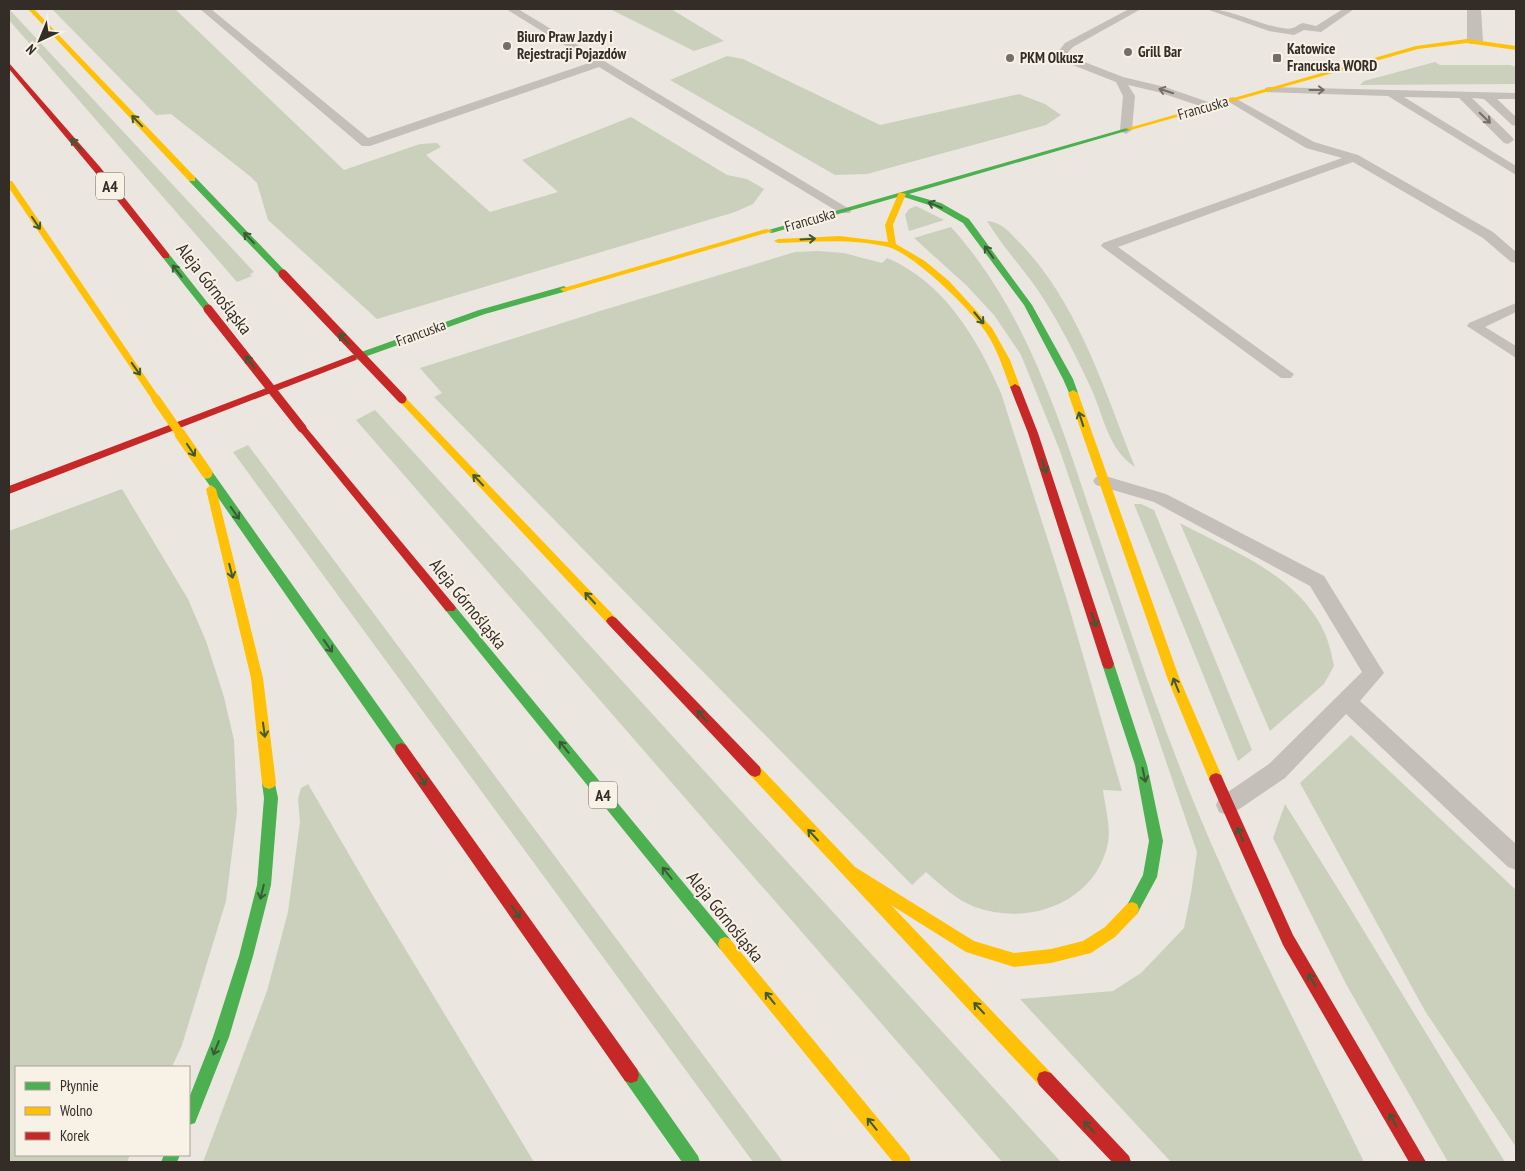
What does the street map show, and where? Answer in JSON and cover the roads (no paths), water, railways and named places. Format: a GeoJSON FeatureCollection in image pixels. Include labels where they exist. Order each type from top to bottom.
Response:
{"type":"FeatureCollection","features":[{"type":"Feature","properties":{"kind":"main road"},"geometry":{"type":"LineString","coordinates":[[31,9],[921,946],[1122,1162]]}},
{"type":"Feature","properties":{"kind":"main road","name":"Francuska"},"geometry":{"type":"LineString","coordinates":[[9,490],[306,374],[482,312],[707,249],[849,213],[902,194],[970,179],[1126,130],[1436,43],[1475,41],[1516,48]]}},
{"type":"Feature","properties":{"kind":"main road","name":"Aleja Górnośląska"},"geometry":{"type":"LineString","coordinates":[[9,65],[97,169],[302,428],[903,1162]]}},
{"type":"Feature","properties":{"kind":"main road"},"geometry":{"type":"LineString","coordinates":[[9,183],[207,473],[692,1162]]}},
{"type":"Feature","properties":{"kind":"main road"},"geometry":{"type":"LineString","coordinates":[[892,245],[889,225],[902,194],[966,216],[1028,305],[1068,379],[1102,481],[1174,680],[1227,805],[1288,940],[1418,1162]]}},
{"type":"Feature","properties":{"kind":"main road"},"geometry":{"type":"LineString","coordinates":[[847,870],[971,947],[1014,960],[1051,956],[1086,948],[1110,932],[1135,906],[1150,877],[1156,841],[1141,765],[1033,433],[1006,360],[989,330],[946,282],[922,263],[892,245],[869,228]]}},
{"type":"Feature","properties":{"kind":"main road"},"geometry":{"type":"LineString","coordinates":[[707,249],[809,238],[840,238],[892,245]]}},
{"type":"Feature","properties":{"kind":"main road"},"geometry":{"type":"LineString","coordinates":[[190,1114],[221,1037],[262,894],[270,798],[257,678],[207,473]]}},
{"type":"Feature","properties":{"kind":"street"},"geometry":{"type":"LineString","coordinates":[[1474,9],[1475,41]]}},
{"type":"Feature","properties":{"kind":"lane"},"geometry":{"type":"LineString","coordinates":[[205,9],[366,143],[600,63]]}},
{"type":"Feature","properties":{"kind":"lane","name":"Francuska"},"geometry":{"type":"LineString","coordinates":[[511,9],[849,213]]}},
{"type":"Feature","properties":{"kind":"lane"},"geometry":{"type":"LineString","coordinates":[[1136,9],[1068,45],[1063,52],[1064,58],[1120,80],[1161,89],[1210,106]]}},
{"type":"Feature","properties":{"kind":"lane"},"geometry":{"type":"LineString","coordinates":[[1211,9],[1269,28],[1294,32],[1303,26],[1317,30],[1349,9]]}},
{"type":"Feature","properties":{"kind":"lane"},"geometry":{"type":"LineString","coordinates":[[1120,80],[1129,96],[1126,130]]}},
{"type":"Feature","properties":{"kind":"lane"},"geometry":{"type":"LineString","coordinates":[[1269,90],[1354,90],[1515,97]]}},
{"type":"Feature","properties":{"kind":"lane"},"geometry":{"type":"LineString","coordinates":[[1395,93],[1516,171]]}},
{"type":"Feature","properties":{"kind":"lane"},"geometry":{"type":"LineString","coordinates":[[1462,95],[1512,140]]}},
{"type":"Feature","properties":{"kind":"lane"},"geometry":{"type":"LineString","coordinates":[[1487,96],[1516,123]]}},
{"type":"Feature","properties":{"kind":"lane"},"geometry":{"type":"LineString","coordinates":[[1233,100],[1310,145],[1354,158],[1488,234],[1516,259]]}},
{"type":"Feature","properties":{"kind":"lane"},"geometry":{"type":"LineString","coordinates":[[1468,141],[1512,140]]}},
{"type":"Feature","properties":{"kind":"lane"},"geometry":{"type":"LineString","coordinates":[[1286,374],[1108,246],[1354,158]]}},
{"type":"Feature","properties":{"kind":"lane"},"geometry":{"type":"LineString","coordinates":[[1516,307],[1474,326],[1516,353]]}},
{"type":"Feature","properties":{"kind":"lane"},"geometry":{"type":"LineString","coordinates":[[1102,481],[1160,498],[1317,581],[1374,673],[1276,770],[1227,805]]}},
{"type":"Feature","properties":{"kind":"lane"},"geometry":{"type":"LineString","coordinates":[[1346,701],[1516,859]]}},
{"type":"Feature","properties":{"kind":"place","name":"Biuro Praw Jazdy i Rejestracji Pojazdów"},"geometry":{"type":"Point","coordinates":[507,46]}},
{"type":"Feature","properties":{"kind":"place","name":"Grill Bar"},"geometry":{"type":"Point","coordinates":[1128,52]}},
{"type":"Feature","properties":{"kind":"place","name":"PKM Olkusz"},"geometry":{"type":"Point","coordinates":[1010,58]}},
{"type":"Feature","properties":{"kind":"place","name":"Katowice Francuska WORD"},"geometry":{"type":"Point","coordinates":[1277,58]}}]}
